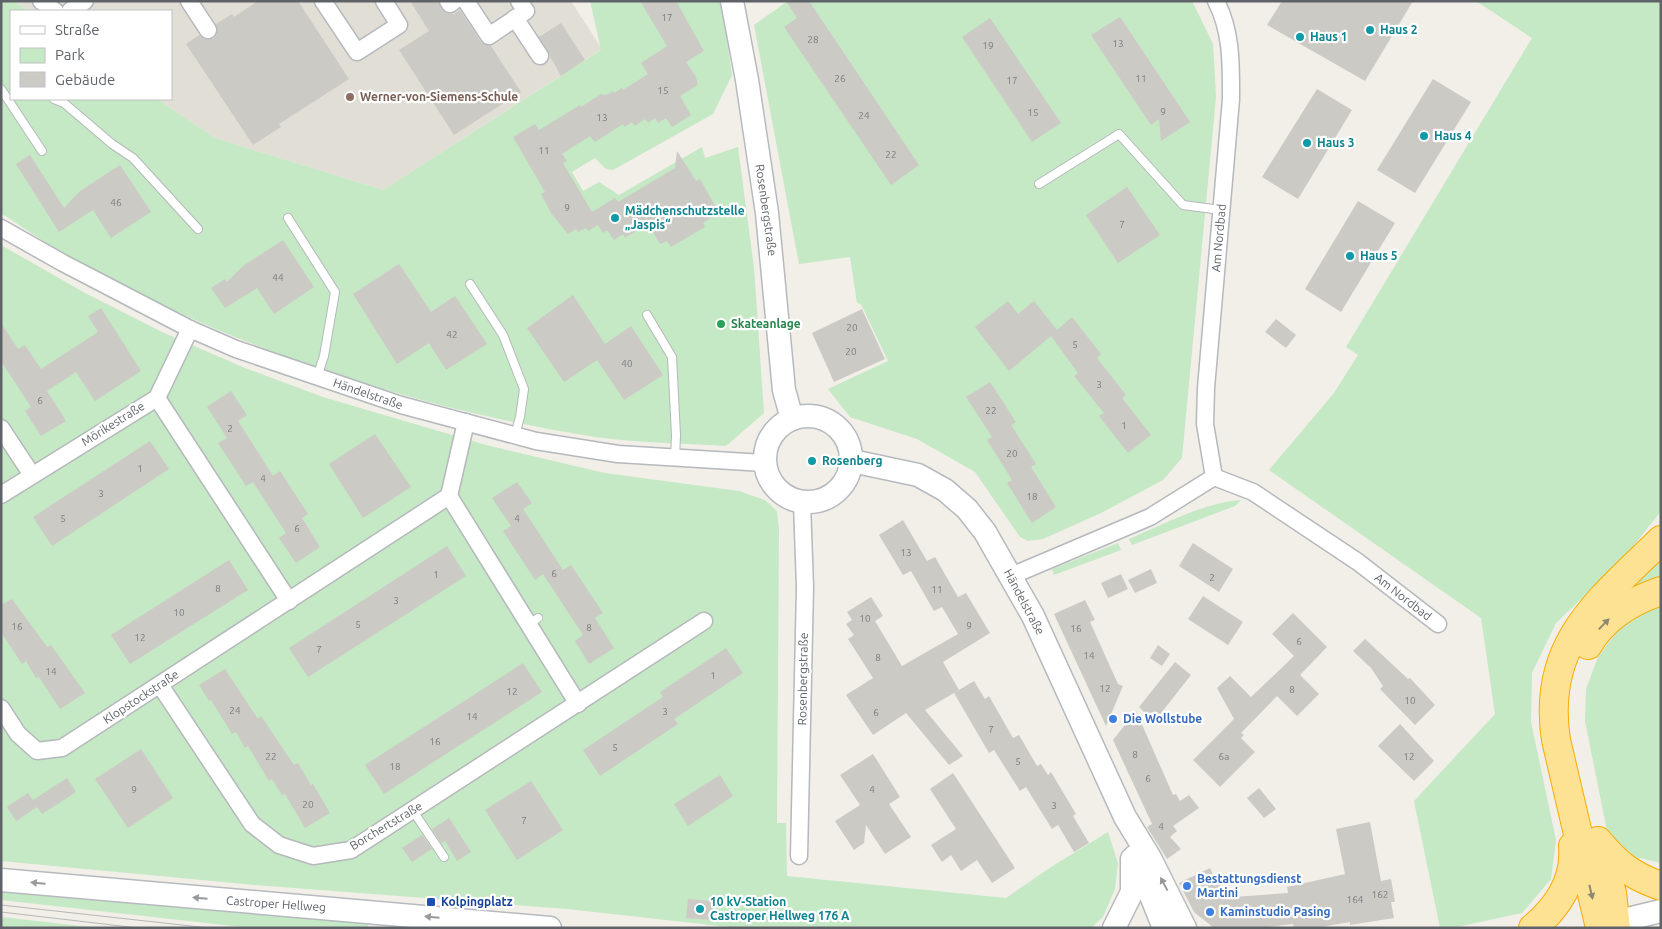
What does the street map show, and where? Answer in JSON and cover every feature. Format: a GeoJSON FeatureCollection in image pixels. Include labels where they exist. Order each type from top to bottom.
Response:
{"type":"FeatureCollection","features":[{"type":"Feature","properties":{"kind":"highway"},"geometry":{"type":"LineString","coordinates":[[1533,928],[1561,897],[1570,881],[1574,854],[1563,772],[1553,718],[1559,665],[1581,623],[1610,588],[1661,540]]}},
{"type":"Feature","properties":{"kind":"highway"},"geometry":{"type":"LineString","coordinates":[[1605,926],[1612,893],[1594,836],[1571,732],[1570,702],[1581,656],[1593,636],[1609,618],[1627,605],[1661,591]]}},
{"type":"Feature","properties":{"kind":"highway"},"geometry":{"type":"LineString","coordinates":[[1563,772],[1605,926]]}},
{"type":"Feature","properties":{"kind":"highway"},"geometry":{"type":"LineString","coordinates":[[1594,836],[1611,857],[1637,877],[1661,886]]}},
{"type":"Feature","properties":{"kind":"street"},"geometry":{"type":"LineString","coordinates":[[41,1],[54,10]]}},
{"type":"Feature","properties":{"kind":"street"},"geometry":{"type":"LineString","coordinates":[[72,10],[85,1]]}},
{"type":"Feature","properties":{"kind":"street"},"geometry":{"type":"LineString","coordinates":[[189,1],[208,30]]}},
{"type":"Feature","properties":{"kind":"street"},"geometry":{"type":"LineString","coordinates":[[322,1],[357,52],[399,25],[384,1]]}},
{"type":"Feature","properties":{"kind":"street"},"geometry":{"type":"LineString","coordinates":[[448,1],[450,4],[454,1]]}},
{"type":"Feature","properties":{"kind":"street"},"geometry":{"type":"LineString","coordinates":[[466,1],[489,36],[526,11],[519,1]]}},
{"type":"Feature","properties":{"kind":"street","name":"Rosenbergstraße"},"geometry":{"type":"LineString","coordinates":[[732,1],[747,80],[767,213],[784,390],[792,419]]}},
{"type":"Feature","properties":{"kind":"street","name":"Am Nordbad"},"geometry":{"type":"LineString","coordinates":[[1216,1],[1226,25],[1231,52],[1230,99],[1206,397],[1205,424],[1214,477],[1253,492],[1358,562],[1438,624]]}},
{"type":"Feature","properties":{"kind":"street"},"geometry":{"type":"LineString","coordinates":[[515,18],[540,56]]}},
{"type":"Feature","properties":{"kind":"street","name":"Händelstraße"},"geometry":{"type":"LineString","coordinates":[[1,228],[63,263],[190,329],[236,349],[401,406],[514,436],[618,454],[764,463]]}},
{"type":"Feature","properties":{"kind":"street","name":"Mörikestraße"},"geometry":{"type":"LineString","coordinates":[[1,495],[157,398],[190,329]]}},
{"type":"Feature","properties":{"kind":"street"},"geometry":{"type":"LineString","coordinates":[[157,398],[288,602]]}},
{"type":"Feature","properties":{"kind":"street"},"geometry":{"type":"LineString","coordinates":[[806,416],[822,418],[835,425],[848,441],[852,461],[847,479],[836,493],[820,501],[802,503],[788,498],[776,490],[768,478],[764,463],[766,449],[771,436],[780,426],[792,419],[806,416]]}},
{"type":"Feature","properties":{"kind":"street"},"geometry":{"type":"LineString","coordinates":[[466,422],[449,496],[533,621],[578,704]]}},
{"type":"Feature","properties":{"kind":"street"},"geometry":{"type":"LineString","coordinates":[[1,428],[32,475]]}},
{"type":"Feature","properties":{"kind":"street","name":"Händelstraße"},"geometry":{"type":"LineString","coordinates":[[852,461],[918,475],[945,490],[973,516],[1012,576],[1052,656],[1125,817],[1150,858],[1186,928]]}},
{"type":"Feature","properties":{"kind":"street"},"geometry":{"type":"LineString","coordinates":[[1012,576],[1150,517],[1214,477]]}},
{"type":"Feature","properties":{"kind":"street","name":"Klopstockstraße"},"geometry":{"type":"LineString","coordinates":[[1,708],[18,734],[37,751],[56,750],[288,602],[449,496]]}},
{"type":"Feature","properties":{"kind":"street","name":"Rosenbergstraße"},"geometry":{"type":"LineString","coordinates":[[799,856],[805,587],[802,503]]}},
{"type":"Feature","properties":{"kind":"street","name":"Borchertstraße"},"geometry":{"type":"LineString","coordinates":[[160,684],[252,824],[279,845],[314,856],[351,850],[704,621]]}},
{"type":"Feature","properties":{"kind":"street","name":"Händelstraße"},"geometry":{"type":"LineString","coordinates":[[1125,817],[1132,851],[1164,928]]}},
{"type":"Feature","properties":{"kind":"street","name":"Händelstraße"},"geometry":{"type":"LineString","coordinates":[[1114,928],[1132,892],[1132,851]]}},
{"type":"Feature","properties":{"kind":"street","name":"Castroper Hellweg"},"geometry":{"type":"LineString","coordinates":[[1,880],[550,928]]}},
{"type":"Feature","properties":{"kind":"street"},"geometry":{"type":"LineString","coordinates":[[1605,926],[1661,911]]}},
{"type":"Feature","properties":{"kind":"lane"},"geometry":{"type":"LineString","coordinates":[[13,100],[42,150]]}},
{"type":"Feature","properties":{"kind":"lane"},"geometry":{"type":"LineString","coordinates":[[56,100],[64,103],[112,144],[133,158],[198,229]]}},
{"type":"Feature","properties":{"kind":"lane"},"geometry":{"type":"LineString","coordinates":[[1039,184],[1119,134],[1183,205],[1221,210]]}},
{"type":"Feature","properties":{"kind":"lane"},"geometry":{"type":"LineString","coordinates":[[288,218],[335,292],[324,356],[317,376]]}},
{"type":"Feature","properties":{"kind":"lane"},"geometry":{"type":"LineString","coordinates":[[470,284],[503,335],[524,389],[520,417],[514,436]]}},
{"type":"Feature","properties":{"kind":"lane"},"geometry":{"type":"LineString","coordinates":[[647,314],[672,357],[676,435],[675,458]]}},
{"type":"Feature","properties":{"kind":"lane"},"geometry":{"type":"LineString","coordinates":[[413,811],[444,857]]}},
{"type":"Feature","properties":{"kind":"shaded area","name":"Werner-von-Siemens-Schule"},"geometry":{"type":"Polygon","coordinates":[[[13,1],[571,1],[602,49],[383,190],[215,138],[158,100],[172,100],[172,10],[26,10],[13,1]]]}},
{"type":"Feature","properties":{"kind":"green space"},"geometry":{"type":"Polygon","coordinates":[[[1,1],[13,1],[26,10],[10,10],[10,100],[158,100],[215,138],[383,190],[601,50],[590,1],[721,1],[732,75],[713,114],[613,170],[606,169],[595,158],[572,172],[583,191],[599,182],[619,195],[702,147],[705,158],[738,147],[754,268],[764,413],[726,446],[644,442],[595,437],[528,425],[395,393],[265,349],[202,323],[80,263],[1,213],[1,1]]]}},
{"type":"Feature","properties":{"kind":"green space"},"geometry":{"type":"Polygon","coordinates":[[[788,1],[1192,1],[1213,44],[1216,97],[1182,458],[1163,480],[1101,513],[1043,539],[1028,541],[1020,537],[975,472],[917,439],[850,417],[828,389],[888,361],[861,304],[857,303],[850,257],[799,264],[754,25],[788,1]]]}},
{"type":"Feature","properties":{"kind":"green space"},"geometry":{"type":"Polygon","coordinates":[[[1476,1],[1661,1],[1661,511],[1624,558],[1556,623],[1532,673],[1531,722],[1556,840],[1551,879],[1522,913],[1452,928],[1440,928],[1414,801],[1495,714],[1481,618],[1269,470],[1334,393],[1358,355],[1346,347],[1532,38],[1476,1]]]}},
{"type":"Feature","properties":{"kind":"green space"},"geometry":{"type":"Polygon","coordinates":[[[1,245],[85,293],[162,332],[245,368],[323,397],[486,445],[605,473],[739,491],[765,500],[777,511],[779,530],[777,823],[786,823],[787,876],[1006,898],[1051,867],[1108,832],[1118,863],[1115,889],[1103,917],[1091,928],[738,928],[568,909],[255,885],[1,861],[1,245]]]}},
{"type":"Feature","properties":{"kind":"green space"},"geometry":{"type":"Polygon","coordinates":[[[1241,500],[1235,506],[1132,545],[1129,539],[1212,505],[1241,500]]]}},
{"type":"Feature","properties":{"kind":"green space"},"geometry":{"type":"Polygon","coordinates":[[[1118,543],[1121,550],[1054,575],[1052,569],[1118,543]]]}},
{"type":"Feature","properties":{"kind":"green space"},"geometry":{"type":"Polygon","coordinates":[[[1661,557],[1661,583],[1614,600],[1661,557]]]}},
{"type":"Feature","properties":{"kind":"green space"},"geometry":{"type":"Polygon","coordinates":[[[1661,606],[1661,863],[1640,858],[1634,866],[1607,831],[1585,721],[1586,689],[1598,657],[1618,630],[1647,611],[1661,606]]]}},
{"type":"Feature","properties":{"kind":"green space"},"geometry":{"type":"Polygon","coordinates":[[[1,892],[368,923],[368,928],[251,928],[1,900],[1,892]]]}},
{"type":"Feature","properties":{"kind":"green space"},"geometry":{"type":"Polygon","coordinates":[[[1,917],[99,928],[1,928],[1,917]]]}},
{"type":"Feature","properties":{"kind":"building"},"geometry":{"type":"Polygon","coordinates":[[[258,1],[298,1],[349,79],[279,124],[281,127],[253,145],[186,44],[199,35],[204,39],[213,39],[217,34],[216,24],[232,14],[234,17],[258,1]]]}},
{"type":"Feature","properties":{"kind":"building"},"geometry":{"type":"Polygon","coordinates":[[[410,1],[438,1],[446,13],[454,14],[460,10],[481,42],[491,46],[521,92],[454,135],[399,50],[429,31],[410,1]]]}},
{"type":"Feature","properties":{"kind":"building"},"geometry":{"type":"Polygon","coordinates":[[[640,1],[676,1],[704,51],[686,62],[696,77],[698,85],[680,96],[691,115],[672,127],[666,118],[658,123],[655,118],[648,123],[645,119],[635,126],[632,122],[624,127],[623,124],[595,142],[590,136],[562,154],[567,161],[563,163],[592,212],[615,198],[618,202],[675,168],[677,151],[696,181],[700,179],[719,213],[703,223],[705,227],[671,247],[667,241],[660,244],[648,223],[625,238],[623,234],[614,240],[607,230],[603,233],[598,225],[588,231],[586,228],[578,232],[576,229],[568,234],[551,213],[541,194],[545,192],[513,137],[535,124],[539,130],[601,94],[606,95],[613,91],[614,93],[622,88],[623,90],[648,74],[641,63],[667,46],[640,1]]]}},
{"type":"Feature","properties":{"kind":"building"},"geometry":{"type":"Polygon","coordinates":[[[786,1],[809,1],[919,165],[891,185],[784,27],[797,18],[786,1]]]}},
{"type":"Feature","properties":{"kind":"building"},"geometry":{"type":"Polygon","coordinates":[[[1282,1],[1413,1],[1365,81],[1267,25],[1282,1]]]}},
{"type":"Feature","properties":{"kind":"building"},"geometry":{"type":"Polygon","coordinates":[[[1120,17],[1190,122],[1161,141],[1159,119],[1151,125],[1091,35],[1120,17]]]}},
{"type":"Feature","properties":{"kind":"building"},"geometry":{"type":"Polygon","coordinates":[[[990,18],[1061,123],[1032,142],[962,37],[990,18]]]}},
{"type":"Feature","properties":{"kind":"building"},"geometry":{"type":"Polygon","coordinates":[[[561,23],[585,60],[561,76],[539,37],[561,23]]]}},
{"type":"Feature","properties":{"kind":"building","name":"Haus 4"},"geometry":{"type":"Polygon","coordinates":[[[1433,79],[1471,102],[1415,193],[1377,170],[1433,79]]]}},
{"type":"Feature","properties":{"kind":"building","name":"Haus 3"},"geometry":{"type":"Polygon","coordinates":[[[1317,89],[1352,110],[1298,199],[1262,177],[1317,89]]]}},
{"type":"Feature","properties":{"kind":"building"},"geometry":{"type":"Polygon","coordinates":[[[30,155],[64,208],[80,191],[120,165],[151,212],[111,238],[93,210],[59,232],[16,164],[30,155]]]}},
{"type":"Feature","properties":{"kind":"building"},"geometry":{"type":"Polygon","coordinates":[[[1127,187],[1160,235],[1118,263],[1086,215],[1127,187]]]}},
{"type":"Feature","properties":{"kind":"building","name":"Haus 5"},"geometry":{"type":"Polygon","coordinates":[[[1358,201],[1395,223],[1341,312],[1305,289],[1358,201]]]}},
{"type":"Feature","properties":{"kind":"building"},"geometry":{"type":"Polygon","coordinates":[[[283,240],[314,287],[274,314],[257,288],[225,308],[211,288],[225,279],[227,282],[243,266],[283,240]]]}},
{"type":"Feature","properties":{"kind":"building"},"geometry":{"type":"Polygon","coordinates":[[[399,264],[431,312],[455,296],[487,344],[446,370],[429,343],[397,364],[353,294],[399,264]]]}},
{"type":"Feature","properties":{"kind":"building"},"geometry":{"type":"Polygon","coordinates":[[[573,295],[605,344],[631,326],[663,375],[624,400],[597,360],[564,382],[527,328],[573,295]]]}},
{"type":"Feature","properties":{"kind":"building"},"geometry":{"type":"Polygon","coordinates":[[[1008,301],[1018,314],[1034,301],[1057,330],[1072,317],[1101,354],[1097,358],[1126,395],[1122,398],[1151,435],[1128,453],[1099,416],[1104,413],[1074,376],[1078,373],[1051,336],[1009,371],[975,327],[1008,301]]]}},
{"type":"Feature","properties":{"kind":"building"},"geometry":{"type":"Polygon","coordinates":[[[101,308],[141,371],[95,401],[76,372],[47,391],[66,421],[41,436],[25,411],[31,407],[1,361],[1,323],[18,349],[25,345],[41,369],[98,332],[88,316],[101,308]]]}},
{"type":"Feature","properties":{"kind":"building"},"geometry":{"type":"Polygon","coordinates":[[[862,309],[885,359],[834,382],[812,333],[862,309]]]}},
{"type":"Feature","properties":{"kind":"building"},"geometry":{"type":"Polygon","coordinates":[[[1276,319],[1296,335],[1286,348],[1265,332],[1276,319]]]}},
{"type":"Feature","properties":{"kind":"building"},"geometry":{"type":"Polygon","coordinates":[[[990,382],[1016,422],[1011,425],[1036,464],[1031,467],[1056,507],[1032,523],[1007,483],[1012,480],[987,440],[992,437],[966,397],[990,382]]]}},
{"type":"Feature","properties":{"kind":"building"},"geometry":{"type":"Polygon","coordinates":[[[231,391],[247,415],[238,421],[273,476],[280,471],[308,514],[302,518],[320,547],[296,563],[279,538],[286,533],[253,482],[246,486],[218,443],[227,438],[207,407],[231,391]]]}},
{"type":"Feature","properties":{"kind":"building"},"geometry":{"type":"Polygon","coordinates":[[[375,434],[411,487],[363,518],[329,464],[375,434]]]}},
{"type":"Feature","properties":{"kind":"building"},"geometry":{"type":"Polygon","coordinates":[[[150,441],[169,469],[52,546],[33,517],[150,441]]]}},
{"type":"Feature","properties":{"kind":"building"},"geometry":{"type":"Polygon","coordinates":[[[517,482],[532,503],[523,509],[563,570],[571,565],[603,613],[595,618],[614,648],[589,664],[575,641],[583,635],[543,574],[535,580],[503,531],[511,526],[492,498],[517,482]]]}},
{"type":"Feature","properties":{"kind":"building"},"geometry":{"type":"Polygon","coordinates":[[[903,520],[927,561],[935,557],[958,597],[966,593],[990,633],[943,662],[959,690],[925,710],[963,756],[949,765],[906,713],[873,735],[846,695],[873,678],[848,639],[854,635],[846,624],[852,620],[847,612],[871,597],[883,616],[875,621],[902,666],[958,634],[942,607],[934,611],[911,571],[903,575],[879,535],[903,520]]]}},
{"type":"Feature","properties":{"kind":"building"},"geometry":{"type":"Polygon","coordinates":[[[1193,543],[1233,569],[1219,592],[1179,566],[1193,543]]]}},
{"type":"Feature","properties":{"kind":"building"},"geometry":{"type":"Polygon","coordinates":[[[447,546],[466,576],[308,677],[289,648],[447,546]]]}},
{"type":"Feature","properties":{"kind":"building"},"geometry":{"type":"Polygon","coordinates":[[[229,560],[248,590],[130,664],[111,635],[229,560]]]}},
{"type":"Feature","properties":{"kind":"building"},"geometry":{"type":"Polygon","coordinates":[[[1151,569],[1157,583],[1135,593],[1128,580],[1151,569]]]}},
{"type":"Feature","properties":{"kind":"building"},"geometry":{"type":"Polygon","coordinates":[[[1121,574],[1128,589],[1108,598],[1101,583],[1121,574]]]}},
{"type":"Feature","properties":{"kind":"building"},"geometry":{"type":"Polygon","coordinates":[[[1203,596],[1243,622],[1228,645],[1188,619],[1203,596]]]}},
{"type":"Feature","properties":{"kind":"building"},"geometry":{"type":"Polygon","coordinates":[[[12,599],[47,647],[51,645],[85,693],[60,709],[39,677],[36,678],[26,661],[22,664],[1,632],[1,605],[12,599]]]}},
{"type":"Feature","properties":{"kind":"building"},"geometry":{"type":"Polygon","coordinates":[[[1085,600],[1095,620],[1090,622],[1118,684],[1123,686],[1106,726],[1054,614],[1085,600]]]}},
{"type":"Feature","properties":{"kind":"building"},"geometry":{"type":"Polygon","coordinates":[[[1293,613],[1327,647],[1300,675],[1319,694],[1297,716],[1277,696],[1241,733],[1244,735],[1241,738],[1255,752],[1220,787],[1193,760],[1234,719],[1217,688],[1230,676],[1251,697],[1294,656],[1272,634],[1293,613]]]}},
{"type":"Feature","properties":{"kind":"building"},"geometry":{"type":"Polygon","coordinates":[[[1365,639],[1408,679],[1410,678],[1435,705],[1415,725],[1380,689],[1383,686],[1371,668],[1353,651],[1365,639]]]}},
{"type":"Feature","properties":{"kind":"building"},"geometry":{"type":"Polygon","coordinates":[[[1158,645],[1170,654],[1162,666],[1150,658],[1158,645]]]}},
{"type":"Feature","properties":{"kind":"building"},"geometry":{"type":"Polygon","coordinates":[[[726,648],[743,673],[674,719],[678,724],[600,776],[583,750],[663,697],[660,692],[726,648]]]}},
{"type":"Feature","properties":{"kind":"building"},"geometry":{"type":"Polygon","coordinates":[[[1175,662],[1191,675],[1154,722],[1139,707],[1175,662]]]}},
{"type":"Feature","properties":{"kind":"building"},"geometry":{"type":"Polygon","coordinates":[[[523,663],[542,692],[384,794],[365,765],[523,663]]]}},
{"type":"Feature","properties":{"kind":"building"},"geometry":{"type":"Polygon","coordinates":[[[225,669],[258,719],[261,716],[294,765],[298,763],[330,813],[305,828],[285,794],[282,795],[272,779],[269,781],[248,746],[245,748],[236,732],[232,734],[211,700],[209,701],[199,685],[225,669]]]}},
{"type":"Feature","properties":{"kind":"building"},"geometry":{"type":"Polygon","coordinates":[[[974,681],[985,699],[989,696],[1013,738],[1019,735],[1037,766],[1041,764],[1048,775],[1051,772],[1076,814],[1073,816],[1089,843],[1074,852],[1058,825],[1052,829],[1026,787],[1020,791],[994,750],[989,753],[954,693],[974,681]]]}},
{"type":"Feature","properties":{"kind":"building"},"geometry":{"type":"Polygon","coordinates":[[[1136,711],[1173,795],[1176,794],[1180,801],[1189,795],[1199,808],[1173,826],[1177,831],[1170,837],[1181,849],[1167,859],[1147,827],[1152,824],[1113,740],[1136,711]]]}},
{"type":"Feature","properties":{"kind":"building"},"geometry":{"type":"Polygon","coordinates":[[[1400,724],[1434,761],[1414,781],[1378,746],[1400,724]]]}},
{"type":"Feature","properties":{"kind":"building"},"geometry":{"type":"Polygon","coordinates":[[[141,749],[173,798],[128,828],[95,779],[141,749]]]}},
{"type":"Feature","properties":{"kind":"building"},"geometry":{"type":"Polygon","coordinates":[[[873,754],[900,797],[889,804],[911,837],[885,854],[866,825],[864,843],[854,850],[835,821],[860,805],[840,775],[873,754]]]}},
{"type":"Feature","properties":{"kind":"building"},"geometry":{"type":"Polygon","coordinates":[[[953,773],[1015,868],[992,883],[977,860],[961,871],[951,855],[942,862],[931,845],[956,829],[930,789],[953,773]]]}},
{"type":"Feature","properties":{"kind":"building"},"geometry":{"type":"Polygon","coordinates":[[[720,775],[733,796],[688,826],[674,804],[720,775]]]}},
{"type":"Feature","properties":{"kind":"building"},"geometry":{"type":"Polygon","coordinates":[[[67,778],[76,792],[42,814],[37,807],[16,821],[7,807],[28,793],[33,800],[67,778]]]}},
{"type":"Feature","properties":{"kind":"building"},"geometry":{"type":"Polygon","coordinates":[[[531,781],[563,830],[517,860],[485,810],[531,781]]]}},
{"type":"Feature","properties":{"kind":"building"},"geometry":{"type":"Polygon","coordinates":[[[1259,788],[1276,809],[1264,818],[1247,798],[1259,788]]]}},
{"type":"Feature","properties":{"kind":"building"},"geometry":{"type":"Polygon","coordinates":[[[449,818],[471,852],[457,861],[445,841],[441,843],[432,829],[449,818]]]}},
{"type":"Feature","properties":{"kind":"building"},"geometry":{"type":"Polygon","coordinates":[[[1370,822],[1381,881],[1391,879],[1395,902],[1391,902],[1394,918],[1350,925],[1350,922],[1315,928],[1294,928],[1293,924],[1258,928],[1214,928],[1194,912],[1179,883],[1210,868],[1214,877],[1218,875],[1222,884],[1219,898],[1288,893],[1287,887],[1345,874],[1336,829],[1370,822]]]}},
{"type":"Feature","properties":{"kind":"building"},"geometry":{"type":"Polygon","coordinates":[[[422,835],[432,849],[412,862],[402,848],[422,835]]]}},
{"type":"Feature","properties":{"kind":"building","name":"10 kV-Station Castroper Hellweg 176 A"},"geometry":{"type":"Polygon","coordinates":[[[688,899],[713,901],[712,920],[686,918],[688,899]]]}},
{"type":"Feature","properties":{"kind":"tram line"},"geometry":{"type":"LineString","coordinates":[[1,905],[209,928]]}},
{"type":"Feature","properties":{"kind":"tram line"},"geometry":{"type":"LineString","coordinates":[[1,912],[138,928]]}},
{"type":"Feature","properties":{"kind":"place","name":"Haus 2"},"geometry":{"type":"Point","coordinates":[1370,30]}},
{"type":"Feature","properties":{"kind":"place","name":"Haus 1"},"geometry":{"type":"Point","coordinates":[1300,37]}},
{"type":"Feature","properties":{"kind":"place","name":"Werner-von-Siemens-Schule"},"geometry":{"type":"Point","coordinates":[350,97]}},
{"type":"Feature","properties":{"kind":"place","name":"Haus 4"},"geometry":{"type":"Point","coordinates":[1424,136]}},
{"type":"Feature","properties":{"kind":"place","name":"Haus 3"},"geometry":{"type":"Point","coordinates":[1307,143]}},
{"type":"Feature","properties":{"kind":"place","name":"Mädchenschutzstelle „Jaspis“"},"geometry":{"type":"Point","coordinates":[615,218]}},
{"type":"Feature","properties":{"kind":"place","name":"Haus 5"},"geometry":{"type":"Point","coordinates":[1350,256]}},
{"type":"Feature","properties":{"kind":"place","name":"Skateanlage"},"geometry":{"type":"Point","coordinates":[721,324]}},
{"type":"Feature","properties":{"kind":"place","name":"Rosenberg"},"geometry":{"type":"Point","coordinates":[812,461]}},
{"type":"Feature","properties":{"kind":"place","name":"Die Wollstube"},"geometry":{"type":"Point","coordinates":[1113,719]}},
{"type":"Feature","properties":{"kind":"place","name":"Bestattungsdienst Martini"},"geometry":{"type":"Point","coordinates":[1187,886]}},
{"type":"Feature","properties":{"kind":"place","name":"Kolpingplatz"},"geometry":{"type":"Point","coordinates":[431,902]}},
{"type":"Feature","properties":{"kind":"place","name":"10 kV-Station Castroper Hellweg 176 A"},"geometry":{"type":"Point","coordinates":[700,909]}},
{"type":"Feature","properties":{"kind":"place","name":"Kaminstudio Pasing"},"geometry":{"type":"Point","coordinates":[1210,912]}}]}
